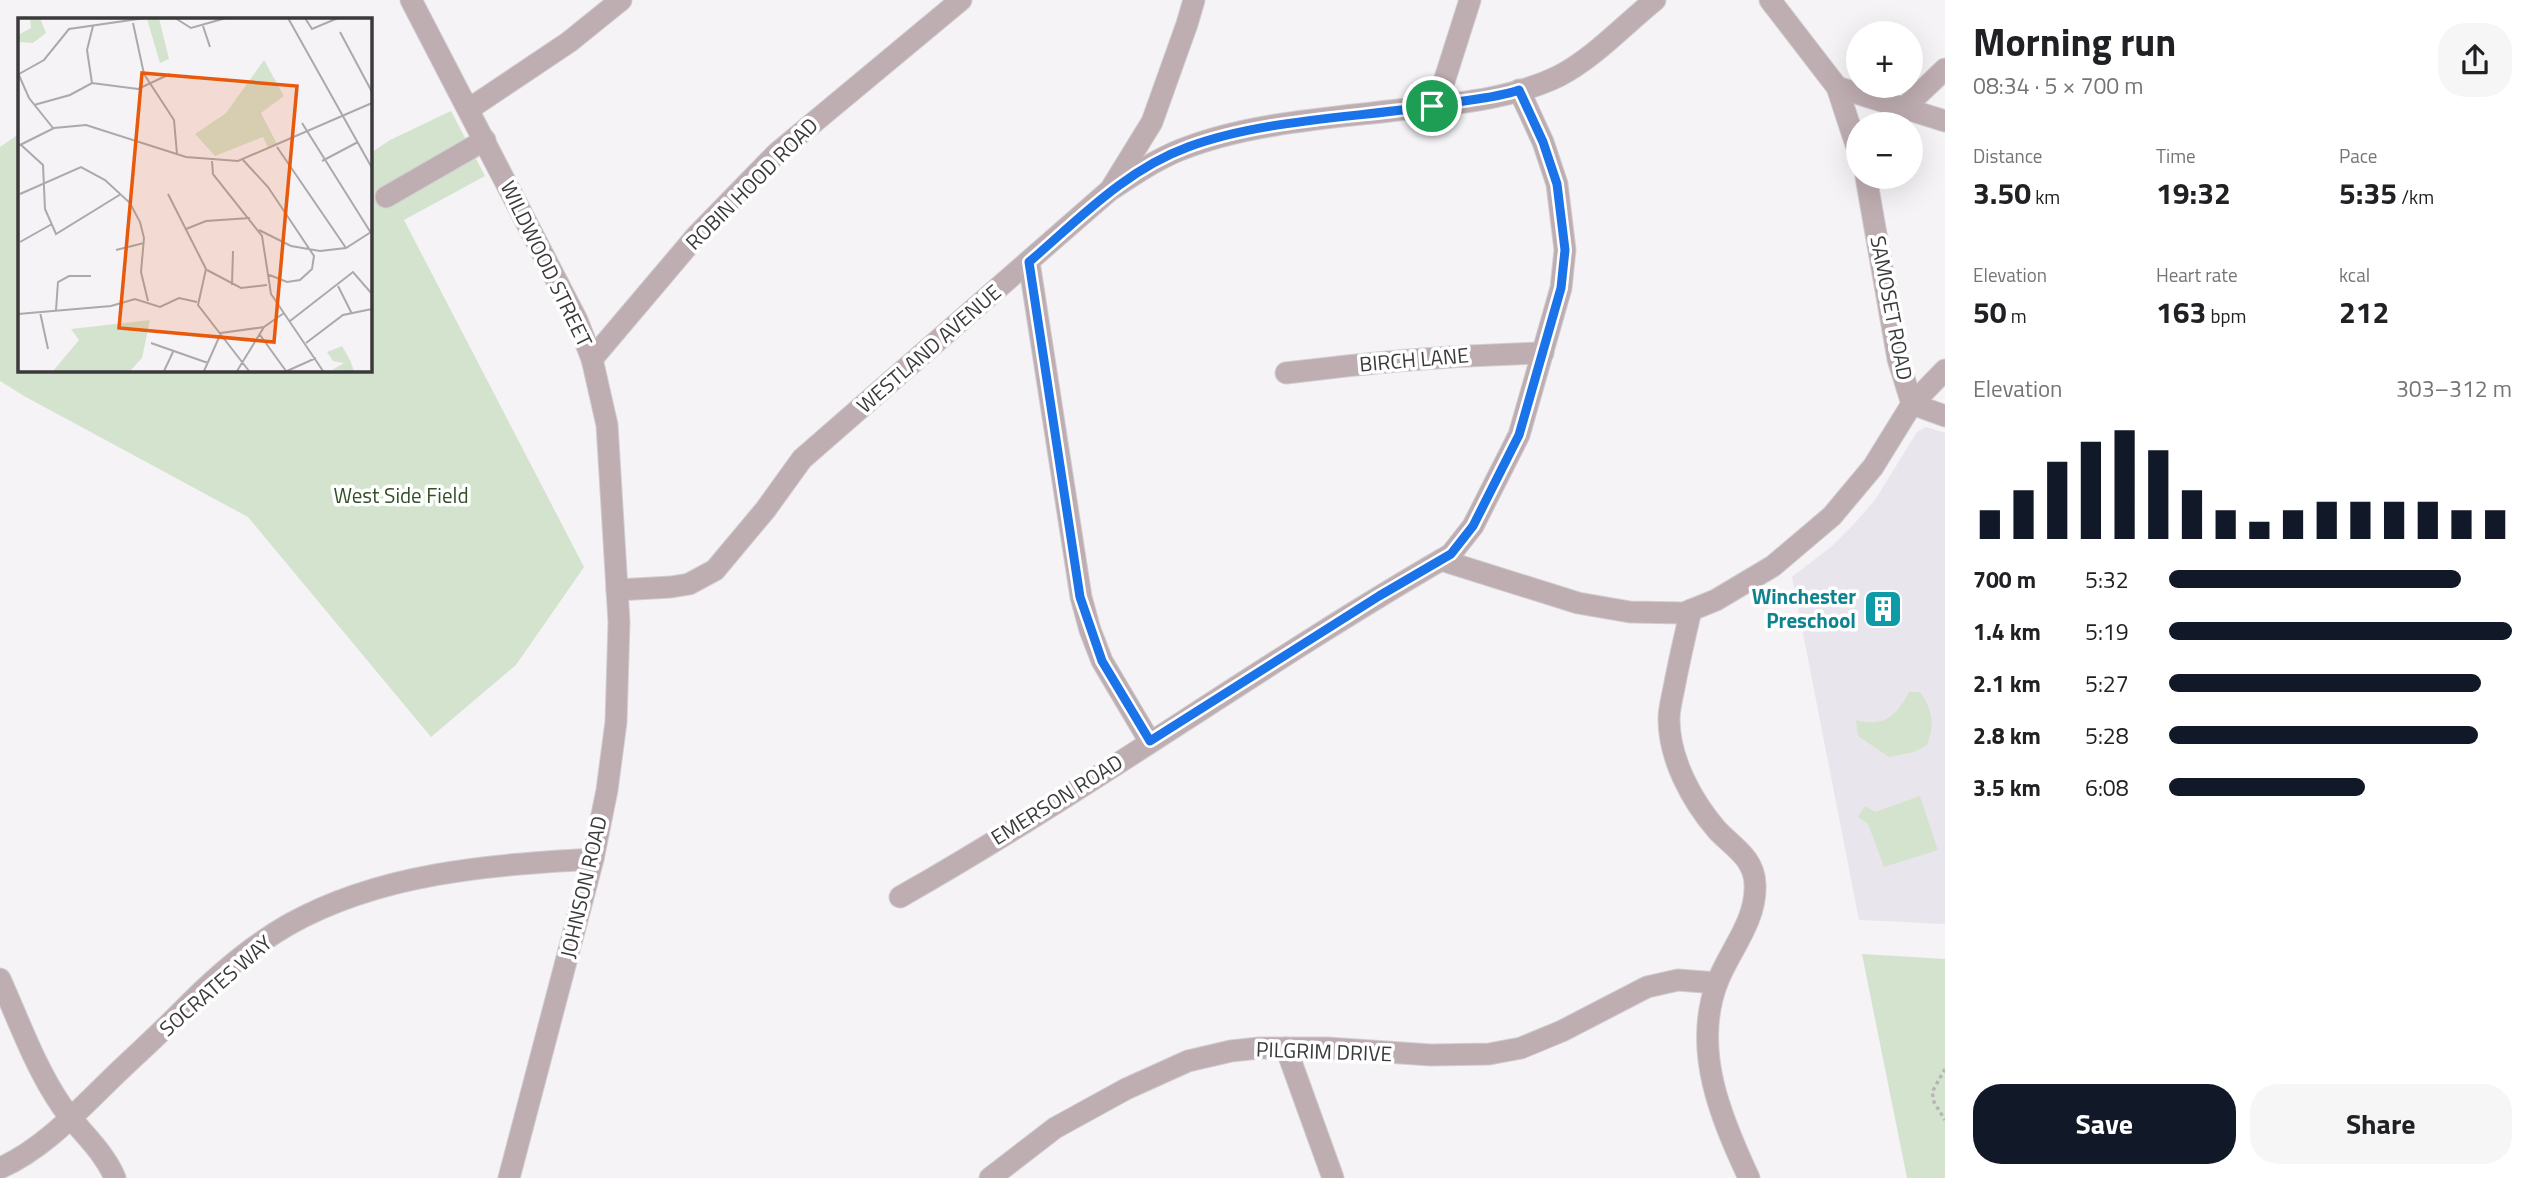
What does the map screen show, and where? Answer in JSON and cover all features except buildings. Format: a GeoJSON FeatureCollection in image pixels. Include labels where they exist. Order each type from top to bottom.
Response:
{"type":"FeatureCollection","features":[{"type":"Feature","properties":{"kind":"street","name":"WILDWOOD STREET"},"geometry":{"type":"LineString","coordinates":[[411,0],[577,320],[592,359],[607,425],[617,590]]}},
{"type":"Feature","properties":{"kind":"street"},"geometry":{"type":"LineString","coordinates":[[469,108],[569,42],[621,0]]}},
{"type":"Feature","properties":{"kind":"street","name":"ROBIN HOOD ROAD"},"geometry":{"type":"LineString","coordinates":[[592,359],[697,235],[777,153],[961,0]]}},
{"type":"Feature","properties":{"kind":"street"},"geometry":{"type":"LineString","coordinates":[[1109,191],[1152,122],[1194,0]]}},
{"type":"Feature","properties":{"kind":"street"},"geometry":{"type":"LineString","coordinates":[[1434,106],[1470,0]]}},
{"type":"Feature","properties":{"kind":"street","name":"WESTLAND AVENUE"},"geometry":{"type":"LineString","coordinates":[[617,590],[689,584],[715,570],[766,509],[802,459],[1109,191],[1157,161],[1188,147],[1237,133],[1316,120],[1434,106],[1519,90],[1558,76],[1584,60],[1655,0]]}},
{"type":"Feature","properties":{"kind":"street"},"geometry":{"type":"LineString","coordinates":[[1770,0],[1837,87],[1846,114]]}},
{"type":"Feature","properties":{"kind":"street"},"geometry":{"type":"LineString","coordinates":[[1903,109],[1945,69]]}},
{"type":"Feature","properties":{"kind":"street"},"geometry":{"type":"LineString","coordinates":[[1837,87],[1945,121]]}},
{"type":"Feature","properties":{"kind":"street","name":"EMERSON ROAD"},"geometry":{"type":"LineString","coordinates":[[900,897],[1041,812],[1379,596],[1451,554],[1473,526],[1519,435],[1561,288],[1565,250],[1557,184],[1543,142],[1519,90]]}},
{"type":"Feature","properties":{"kind":"street"},"geometry":{"type":"LineString","coordinates":[[386,197],[485,140]]}},
{"type":"Feature","properties":{"kind":"street","name":"SAMOSET ROAD"},"geometry":{"type":"LineString","coordinates":[[1868,189],[1898,359],[1912,404],[1945,416]]}},
{"type":"Feature","properties":{"kind":"street"},"geometry":{"type":"LineString","coordinates":[[1029,262],[1080,597],[1102,661],[1150,741]]}},
{"type":"Feature","properties":{"kind":"street","name":"BIRCH LANE"},"geometry":{"type":"LineString","coordinates":[[1286,373],[1369,363],[1543,353]]}},
{"type":"Feature","properties":{"kind":"street"},"geometry":{"type":"LineString","coordinates":[[1441,560],[1578,603],[1630,612],[1692,610],[1716,600],[1773,566],[1832,516],[1873,467],[1912,404],[1945,370]]}},
{"type":"Feature","properties":{"kind":"street","name":"JOHNSON ROAD"},"geometry":{"type":"LineString","coordinates":[[509,1178],[593,859],[607,790],[616,722],[619,622],[617,590]]}},
{"type":"Feature","properties":{"kind":"street"},"geometry":{"type":"LineString","coordinates":[[1692,610],[1680,653],[1669,720],[1674,750],[1687,787],[1703,813],[1753,867],[1755,887],[1750,915],[1717,983],[1709,1029],[1711,1078],[1725,1124],[1749,1178]]}},
{"type":"Feature","properties":{"kind":"street","name":"SOCRATES WAY"},"geometry":{"type":"LineString","coordinates":[[0,1168],[13,1162],[71,1118],[189,1003],[241,959],[288,926],[360,894],[448,872],[593,859]]}},
{"type":"Feature","properties":{"kind":"street"},"geometry":{"type":"LineString","coordinates":[[0,979],[44,1076],[71,1118],[88,1135],[115,1178]]}},
{"type":"Feature","properties":{"kind":"street","name":"PILGRIM DRIVE"},"geometry":{"type":"LineString","coordinates":[[990,1178],[1055,1128],[1126,1089],[1188,1061],[1231,1051],[1286,1048],[1431,1055],[1489,1054],[1521,1048],[1562,1031],[1647,987],[1678,981],[1717,983]]}},
{"type":"Feature","properties":{"kind":"street"},"geometry":{"type":"LineString","coordinates":[[1286,1048],[1333,1178]]}},
{"type":"Feature","properties":{"kind":"path"},"geometry":{"type":"LineString","coordinates":[[1945,1069],[1932,1092],[1934,1102],[1945,1120]]}},
{"type":"Feature","properties":{"kind":"shaded area"},"geometry":{"type":"Polygon","coordinates":[[[1926,427],[1945,433],[1945,924],[1859,920],[1792,577],[1832,546],[1854,524],[1875,500],[1917,432],[1926,427]]]}},
{"type":"Feature","properties":{"kind":"green space","name":"West Side Field"},"geometry":{"type":"Polygon","coordinates":[[[451,111],[485,176],[404,220],[584,567],[516,665],[431,737],[248,517],[0,381],[0,147],[18,135],[18,371],[371,371],[371,153],[390,140],[451,111]]]}},
{"type":"Feature","properties":{"kind":"green space"},"geometry":{"type":"Polygon","coordinates":[[[1909,692],[1920,692],[1928,705],[1932,724],[1930,737],[1927,745],[1914,752],[1889,757],[1858,736],[1856,720],[1874,722],[1888,718],[1899,708],[1909,692]]]}},
{"type":"Feature","properties":{"kind":"green space"},"geometry":{"type":"Polygon","coordinates":[[[1920,796],[1938,850],[1884,867],[1868,824],[1858,817],[1865,806],[1875,812],[1920,796]]]}},
{"type":"Feature","properties":{"kind":"green space"},"geometry":{"type":"Polygon","coordinates":[[[1862,954],[1945,959],[1945,1178],[1907,1178],[1862,954]]]}},
{"type":"Feature","properties":{"kind":"place","name":"Winchester Preschool"},"geometry":{"type":"Point","coordinates":[1883,609]}},
{"type":"Feature","properties":{"kind":"route"},"geometry":{"type":"LineString","coordinates":[[1519,90],[1543,142],[1557,184],[1565,250],[1561,288],[1519,435],[1473,526],[1451,554],[1379,596],[1150,741],[1102,661],[1080,597],[1029,262],[1109,191],[1157,161],[1188,147],[1237,133],[1432,106],[1519,90]]}}]}
